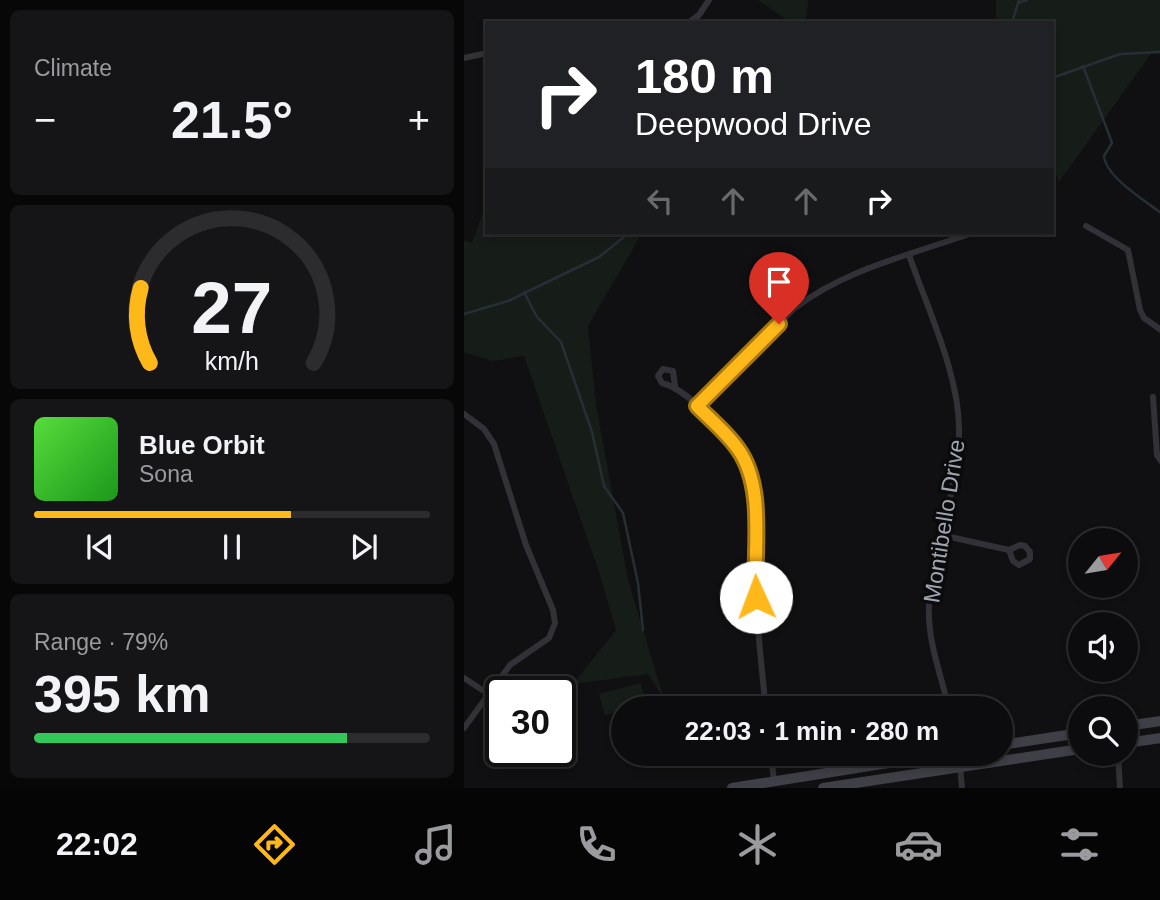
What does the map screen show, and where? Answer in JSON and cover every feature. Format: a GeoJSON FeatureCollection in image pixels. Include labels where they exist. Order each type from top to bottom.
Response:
{"type":"FeatureCollection","features":[{"type":"Feature","properties":{"kind":"main road"},"geometry":{"type":"LineString","coordinates":[[1138,724],[1160,721]]}},
{"type":"Feature","properties":{"kind":"main road"},"geometry":{"type":"LineString","coordinates":[[1013,744],[1068,735]]}},
{"type":"Feature","properties":{"kind":"main road"},"geometry":{"type":"LineString","coordinates":[[1138,741],[1160,738]]}},
{"type":"Feature","properties":{"kind":"main road"},"geometry":{"type":"LineString","coordinates":[[1013,758],[1068,751]]}},
{"type":"Feature","properties":{"kind":"main road"},"geometry":{"type":"LineString","coordinates":[[732,788],[869,766]]}},
{"type":"Feature","properties":{"kind":"main road"},"geometry":{"type":"LineString","coordinates":[[823,788],[960,766]]}},
{"type":"Feature","properties":{"kind":"street"},"geometry":{"type":"LineString","coordinates":[[691,21],[709,0]]}},
{"type":"Feature","properties":{"kind":"street"},"geometry":{"type":"LineString","coordinates":[[464,58],[485,53]]}},
{"type":"Feature","properties":{"kind":"street"},"geometry":{"type":"LineString","coordinates":[[1086,226],[1128,250],[1140,310],[1144,318],[1160,330]]}},
{"type":"Feature","properties":{"kind":"street"},"geometry":{"type":"LineString","coordinates":[[697,406],[795,308],[813,295],[847,277],[967,235]]}},
{"type":"Feature","properties":{"kind":"street","name":"Montibello Drive"},"geometry":{"type":"LineString","coordinates":[[909,256],[951,376],[959,413],[958,456],[930,594],[929,622],[935,659],[945,696]]}},
{"type":"Feature","properties":{"kind":"street"},"geometry":{"type":"LineString","coordinates":[[675,386],[738,448],[753,482],[756,497],[756,597],[765,696]]}},
{"type":"Feature","properties":{"kind":"street"},"geometry":{"type":"LineString","coordinates":[[1153,397],[1160,461]]}},
{"type":"Feature","properties":{"kind":"street"},"geometry":{"type":"LineString","coordinates":[[464,414],[484,429],[494,444],[526,545],[554,614],[554,627],[549,638],[510,665],[503,676]]}},
{"type":"Feature","properties":{"kind":"street"},"geometry":{"type":"LineString","coordinates":[[941,535],[1009,550]]}},
{"type":"Feature","properties":{"kind":"street"},"geometry":{"type":"LineString","coordinates":[[464,678],[485,692]]}},
{"type":"Feature","properties":{"kind":"street"},"geometry":{"type":"LineString","coordinates":[[464,728],[485,701]]}},
{"type":"Feature","properties":{"kind":"street"},"geometry":{"type":"LineString","coordinates":[[772,766],[774,781]]}},
{"type":"Feature","properties":{"kind":"street"},"geometry":{"type":"LineString","coordinates":[[960,766],[962,788]]}},
{"type":"Feature","properties":{"kind":"street"},"geometry":{"type":"LineString","coordinates":[[1119,766],[1120,788]]}},
{"type":"Feature","properties":{"kind":"shaded area"},"geometry":{"type":"Polygon","coordinates":[[[758,0],[808,0],[806,21],[788,21],[758,0]]]}},
{"type":"Feature","properties":{"kind":"shaded area"},"geometry":{"type":"Polygon","coordinates":[[[996,0],[1160,0],[1160,53],[1153,51],[1059,182],[1054,168],[1054,21],[996,21],[996,0]]]}},
{"type":"Feature","properties":{"kind":"shaded area"},"geometry":{"type":"Polygon","coordinates":[[[485,207],[485,235],[641,235],[588,326],[596,404],[628,580],[663,696],[648,674],[576,684],[616,630],[599,572],[524,356],[493,361],[464,352],[464,240],[472,243],[485,207]]]}},
{"type":"Feature","properties":{"kind":"shaded area"},"geometry":{"type":"Polygon","coordinates":[[[641,683],[644,696],[611,696],[611,713],[605,715],[599,694],[641,683]]]}},
{"type":"Feature","properties":{"kind":"waterway"},"geometry":{"type":"LineString","coordinates":[[1013,21],[1019,0]]}},
{"type":"Feature","properties":{"kind":"waterway"},"geometry":{"type":"LineString","coordinates":[[1018,3],[1027,0]]}},
{"type":"Feature","properties":{"kind":"waterway"},"geometry":{"type":"LineString","coordinates":[[1054,77],[1120,54],[1161,52]]}},
{"type":"Feature","properties":{"kind":"waterway"},"geometry":{"type":"LineString","coordinates":[[1083,66],[1112,143],[1104,156],[1106,164],[1118,180],[1161,213]]}},
{"type":"Feature","properties":{"kind":"waterway"},"geometry":{"type":"LineString","coordinates":[[464,314],[508,301],[599,257],[626,235]]}},
{"type":"Feature","properties":{"kind":"waterway"},"geometry":{"type":"LineString","coordinates":[[524,292],[537,317],[561,342],[592,432],[604,486],[623,513],[638,583],[643,630]]}},
{"type":"Feature","properties":{"kind":"route"},"geometry":{"type":"LineString","coordinates":[[756,597],[756,497],[751,475],[738,448],[697,406],[779,324]]}}]}
